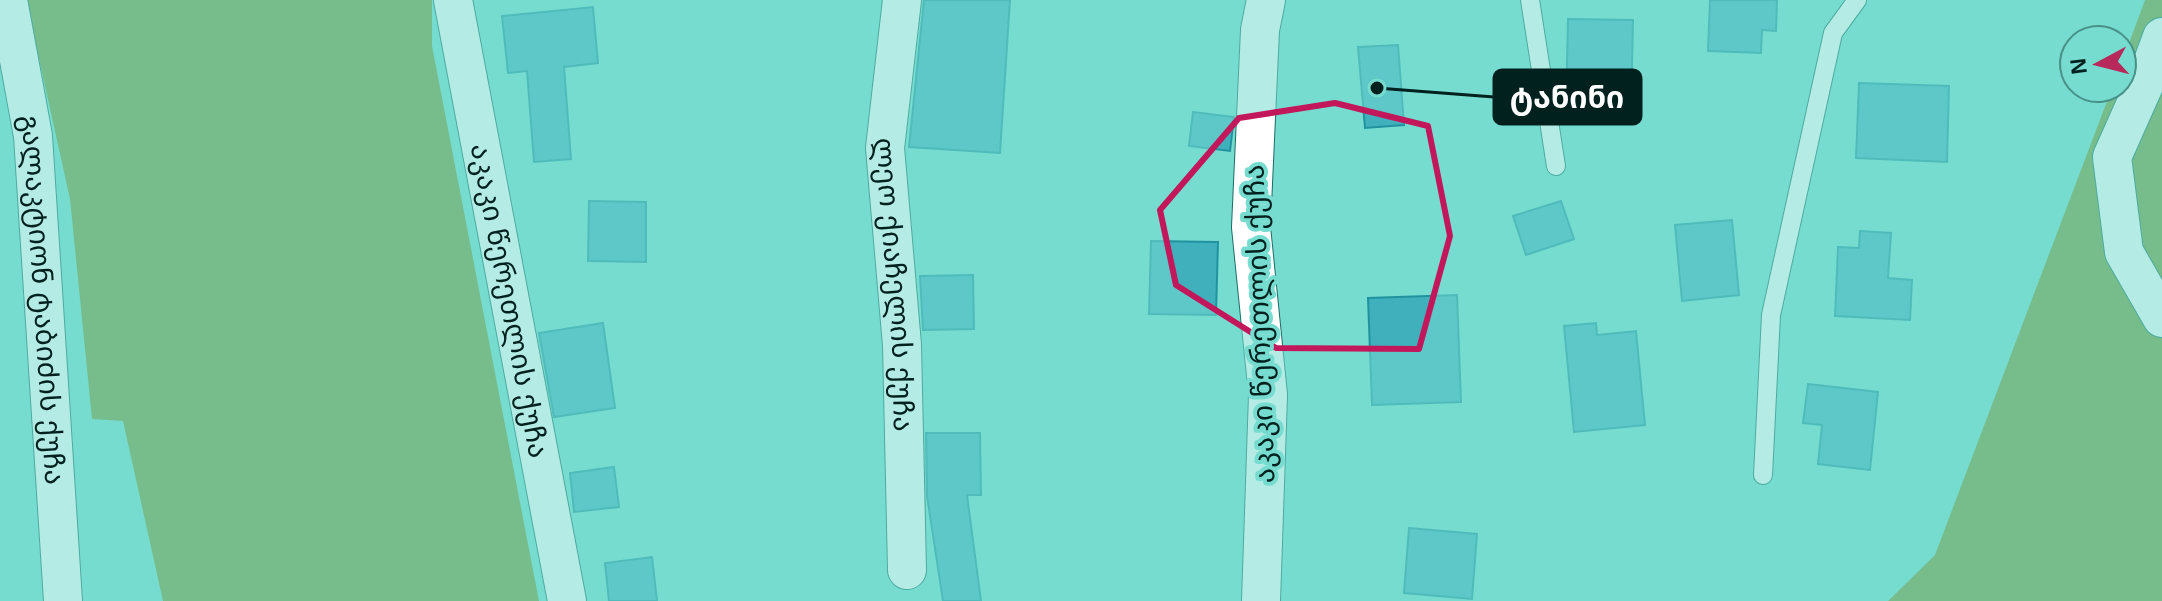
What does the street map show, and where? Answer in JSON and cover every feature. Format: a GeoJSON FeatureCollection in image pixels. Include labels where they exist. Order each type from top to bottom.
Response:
{"type":"FeatureCollection","features":[{"type":"Feature","properties":{"kind":"street","name":"გალაკტიონ ტაბიძის ქუჩა"},"geometry":{"type":"LineString","coordinates":[[8,0],[33,136],[63,601]]}},
{"type":"Feature","properties":{"kind":"street","name":"აკაკი წერეთლის ქუჩა"},"geometry":{"type":"LineString","coordinates":[[453,0],[567,601]]}},
{"type":"Feature","properties":{"kind":"street","name":"ლეო ქიაჩელის ქუჩა"},"geometry":{"type":"LineString","coordinates":[[902,0],[885,148],[902,345],[907,570]]}},
{"type":"Feature","properties":{"kind":"street","name":"აკაკი წერეთლის ქუჩა"},"geometry":{"type":"LineString","coordinates":[[1261,601],[1268,395],[1251,227],[1260,30],[1266,0]]}},
{"type":"Feature","properties":{"kind":"street"},"geometry":{"type":"LineString","coordinates":[[2162,37],[2112,157],[2124,252],[2162,318]]}},
{"type":"Feature","properties":{"kind":"lane"},"geometry":{"type":"LineString","coordinates":[[1530,0],[1556,166]]}},
{"type":"Feature","properties":{"kind":"lane"},"geometry":{"type":"LineString","coordinates":[[1763,475],[1771,315],[1833,33],[1857,0]]}},
{"type":"Feature","properties":{"kind":"highlighted area"},"geometry":{"type":"Polygon","coordinates":[[[1335,103],[1428,126],[1450,236],[1419,349],[1276,348],[1176,285],[1160,210],[1239,118],[1335,103]]]}},
{"type":"Feature","properties":{"kind":"green space"},"geometry":{"type":"Polygon","coordinates":[[[26,0],[432,0],[432,46],[539,601],[163,601],[123,421],[92,419],[70,199],[26,0]]]}},
{"type":"Feature","properties":{"kind":"green space"},"geometry":{"type":"Polygon","coordinates":[[[2145,0],[2162,0],[2162,601],[1888,601],[1935,555],[2106,104],[2138,104],[2136,24],[2145,0]]]}},
{"type":"Feature","properties":{"kind":"building"},"geometry":{"type":"Polygon","coordinates":[[[924,0],[1010,0],[1000,153],[909,147],[924,0]]]}},
{"type":"Feature","properties":{"kind":"building"},"geometry":{"type":"Polygon","coordinates":[[[1710,0],[1777,0],[1776,31],[1762,30],[1761,53],[1708,51],[1710,0]]]}},
{"type":"Feature","properties":{"kind":"building"},"geometry":{"type":"Polygon","coordinates":[[[593,7],[598,63],[564,67],[571,159],[534,162],[527,71],[508,73],[502,16],[593,7]]]}},
{"type":"Feature","properties":{"kind":"building"},"geometry":{"type":"Polygon","coordinates":[[[1568,19],[1633,20],[1631,108],[1566,107],[1568,19]]]}},
{"type":"Feature","properties":{"kind":"building"},"geometry":{"type":"Polygon","coordinates":[[[1398,45],[1404,125],[1365,128],[1358,47],[1398,45]]]}},
{"type":"Feature","properties":{"kind":"building"},"geometry":{"type":"Polygon","coordinates":[[[1859,83],[1949,86],[1947,162],[1856,158],[1859,83]]]}},
{"type":"Feature","properties":{"kind":"building"},"geometry":{"type":"Polygon","coordinates":[[[1193,112],[1234,117],[1230,151],[1189,146],[1193,112]]]}},
{"type":"Feature","properties":{"kind":"building"},"geometry":{"type":"Polygon","coordinates":[[[589,201],[646,202],[646,262],[588,261],[589,201]]]}},
{"type":"Feature","properties":{"kind":"building"},"geometry":{"type":"Polygon","coordinates":[[[1561,201],[1574,239],[1526,255],[1513,216],[1561,201]]]}},
{"type":"Feature","properties":{"kind":"building"},"geometry":{"type":"Polygon","coordinates":[[[1732,220],[1739,295],[1682,301],[1675,225],[1732,220]]]}},
{"type":"Feature","properties":{"kind":"building"},"geometry":{"type":"Polygon","coordinates":[[[1860,231],[1891,233],[1888,278],[1912,280],[1910,320],[1835,316],[1838,247],[1859,248],[1860,231]]]}},
{"type":"Feature","properties":{"kind":"building"},"geometry":{"type":"Polygon","coordinates":[[[1151,241],[1218,242],[1216,315],[1149,314],[1151,241]]]}},
{"type":"Feature","properties":{"kind":"building"},"geometry":{"type":"Polygon","coordinates":[[[973,275],[974,329],[923,330],[920,276],[973,275]]]}},
{"type":"Feature","properties":{"kind":"building"},"geometry":{"type":"Polygon","coordinates":[[[1457,295],[1461,402],[1372,405],[1368,298],[1457,295]]]}},
{"type":"Feature","properties":{"kind":"building"},"geometry":{"type":"Polygon","coordinates":[[[603,323],[615,408],[554,417],[539,333],[603,323]]]}},
{"type":"Feature","properties":{"kind":"building"},"geometry":{"type":"Polygon","coordinates":[[[1596,323],[1597,335],[1636,331],[1645,425],[1574,432],[1564,326],[1596,323]]]}},
{"type":"Feature","properties":{"kind":"building"},"geometry":{"type":"Polygon","coordinates":[[[1808,384],[1878,392],[1870,470],[1818,464],[1822,425],[1803,423],[1808,384]]]}},
{"type":"Feature","properties":{"kind":"building"},"geometry":{"type":"Polygon","coordinates":[[[926,433],[980,433],[981,495],[967,495],[981,601],[943,601],[927,496],[926,433]]]}},
{"type":"Feature","properties":{"kind":"building"},"geometry":{"type":"Polygon","coordinates":[[[614,467],[619,507],[574,512],[570,473],[614,467]]]}},
{"type":"Feature","properties":{"kind":"building"},"geometry":{"type":"Polygon","coordinates":[[[1409,528],[1477,534],[1472,599],[1404,593],[1409,528]]]}},
{"type":"Feature","properties":{"kind":"building"},"geometry":{"type":"Polygon","coordinates":[[[652,557],[657,601],[609,601],[605,563],[652,557]]]}},
{"type":"Feature","properties":{"kind":"place","name":"ტანინი"},"geometry":{"type":"Point","coordinates":[1377,88]}}]}
